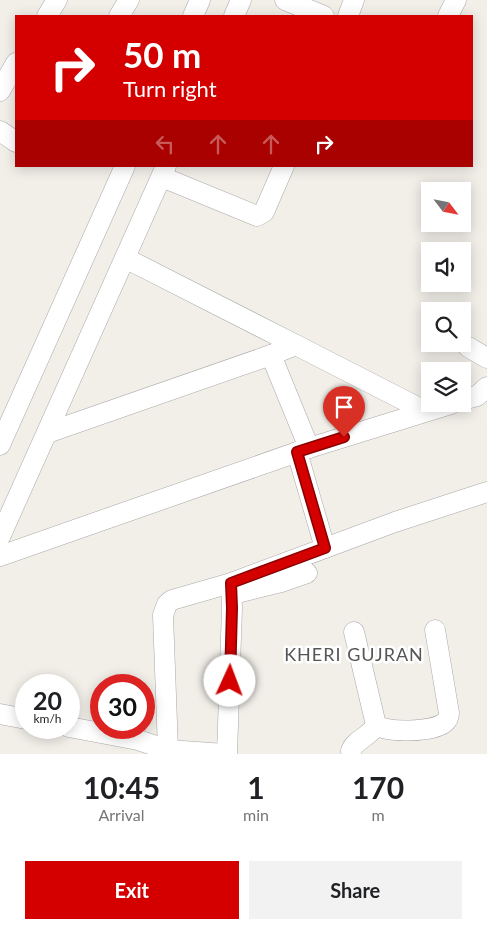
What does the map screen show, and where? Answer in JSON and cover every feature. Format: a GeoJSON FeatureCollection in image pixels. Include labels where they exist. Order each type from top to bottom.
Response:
{"type":"FeatureCollection","features":[{"type":"Feature","properties":{"kind":"street"},"geometry":{"type":"LineString","coordinates":[[47,15],[57,0]]}},
{"type":"Feature","properties":{"kind":"street"},"geometry":{"type":"LineString","coordinates":[[120,15],[129,0]]}},
{"type":"Feature","properties":{"kind":"street"},"geometry":{"type":"LineString","coordinates":[[193,15],[200,0]]}},
{"type":"Feature","properties":{"kind":"street"},"geometry":{"type":"LineString","coordinates":[[234,15],[241,0]]}},
{"type":"Feature","properties":{"kind":"street"},"geometry":{"type":"LineString","coordinates":[[286,0],[322,15]]}},
{"type":"Feature","properties":{"kind":"street"},"geometry":{"type":"LineString","coordinates":[[348,15],[354,0]]}},
{"type":"Feature","properties":{"kind":"street"},"geometry":{"type":"LineString","coordinates":[[448,15],[456,0]]}},
{"type":"Feature","properties":{"kind":"street"},"geometry":{"type":"LineString","coordinates":[[0,91],[15,66]]}},
{"type":"Feature","properties":{"kind":"street"},"geometry":{"type":"LineString","coordinates":[[0,131],[15,141]]}},
{"type":"Feature","properties":{"kind":"street"},"geometry":{"type":"LineString","coordinates":[[0,444],[125,167]]}},
{"type":"Feature","properties":{"kind":"street"},"geometry":{"type":"LineString","coordinates":[[0,537],[164,172],[257,216],[264,212],[284,167]]}},
{"type":"Feature","properties":{"kind":"street"},"geometry":{"type":"LineString","coordinates":[[125,258],[421,409]]}},
{"type":"Feature","properties":{"kind":"street"},"geometry":{"type":"LineString","coordinates":[[47,433],[296,345]]}},
{"type":"Feature","properties":{"kind":"street"},"geometry":{"type":"LineString","coordinates":[[471,349],[487,358]]}},
{"type":"Feature","properties":{"kind":"street"},"geometry":{"type":"LineString","coordinates":[[271,355],[303,450],[325,548]]}},
{"type":"Feature","properties":{"kind":"street"},"geometry":{"type":"LineString","coordinates":[[471,398],[477,396],[487,387]]}},
{"type":"Feature","properties":{"kind":"street"},"geometry":{"type":"LineString","coordinates":[[0,556],[303,450],[422,412]]}},
{"type":"Feature","properties":{"kind":"street"},"geometry":{"type":"LineString","coordinates":[[231,589],[325,548],[395,522],[487,492]]}},
{"type":"Feature","properties":{"kind":"street"},"geometry":{"type":"LineString","coordinates":[[168,750],[163,615],[167,604],[172,600],[281,582],[307,573]]}},
{"type":"Feature","properties":{"kind":"street"},"geometry":{"type":"LineString","coordinates":[[80,730],[143,747],[226,754],[231,589]]}},
{"type":"Feature","properties":{"kind":"street"},"geometry":{"type":"LineString","coordinates":[[376,725],[392,731],[435,728],[448,718],[450,713],[435,630]]}},
{"type":"Feature","properties":{"kind":"street"},"geometry":{"type":"LineString","coordinates":[[350,753],[354,744],[372,732],[376,725],[354,632]]}},
{"type":"Feature","properties":{"kind":"street"},"geometry":{"type":"LineString","coordinates":[[0,714],[15,717]]}},
{"type":"Feature","properties":{"kind":"district","name":"KHERI GUJRAN"},"geometry":{"type":"Point","coordinates":[354,654]}},
{"type":"Feature","properties":{"kind":"route"},"geometry":{"type":"LineString","coordinates":[[230,681],[231,583],[325,548],[297,452],[344,437]]}}]}
